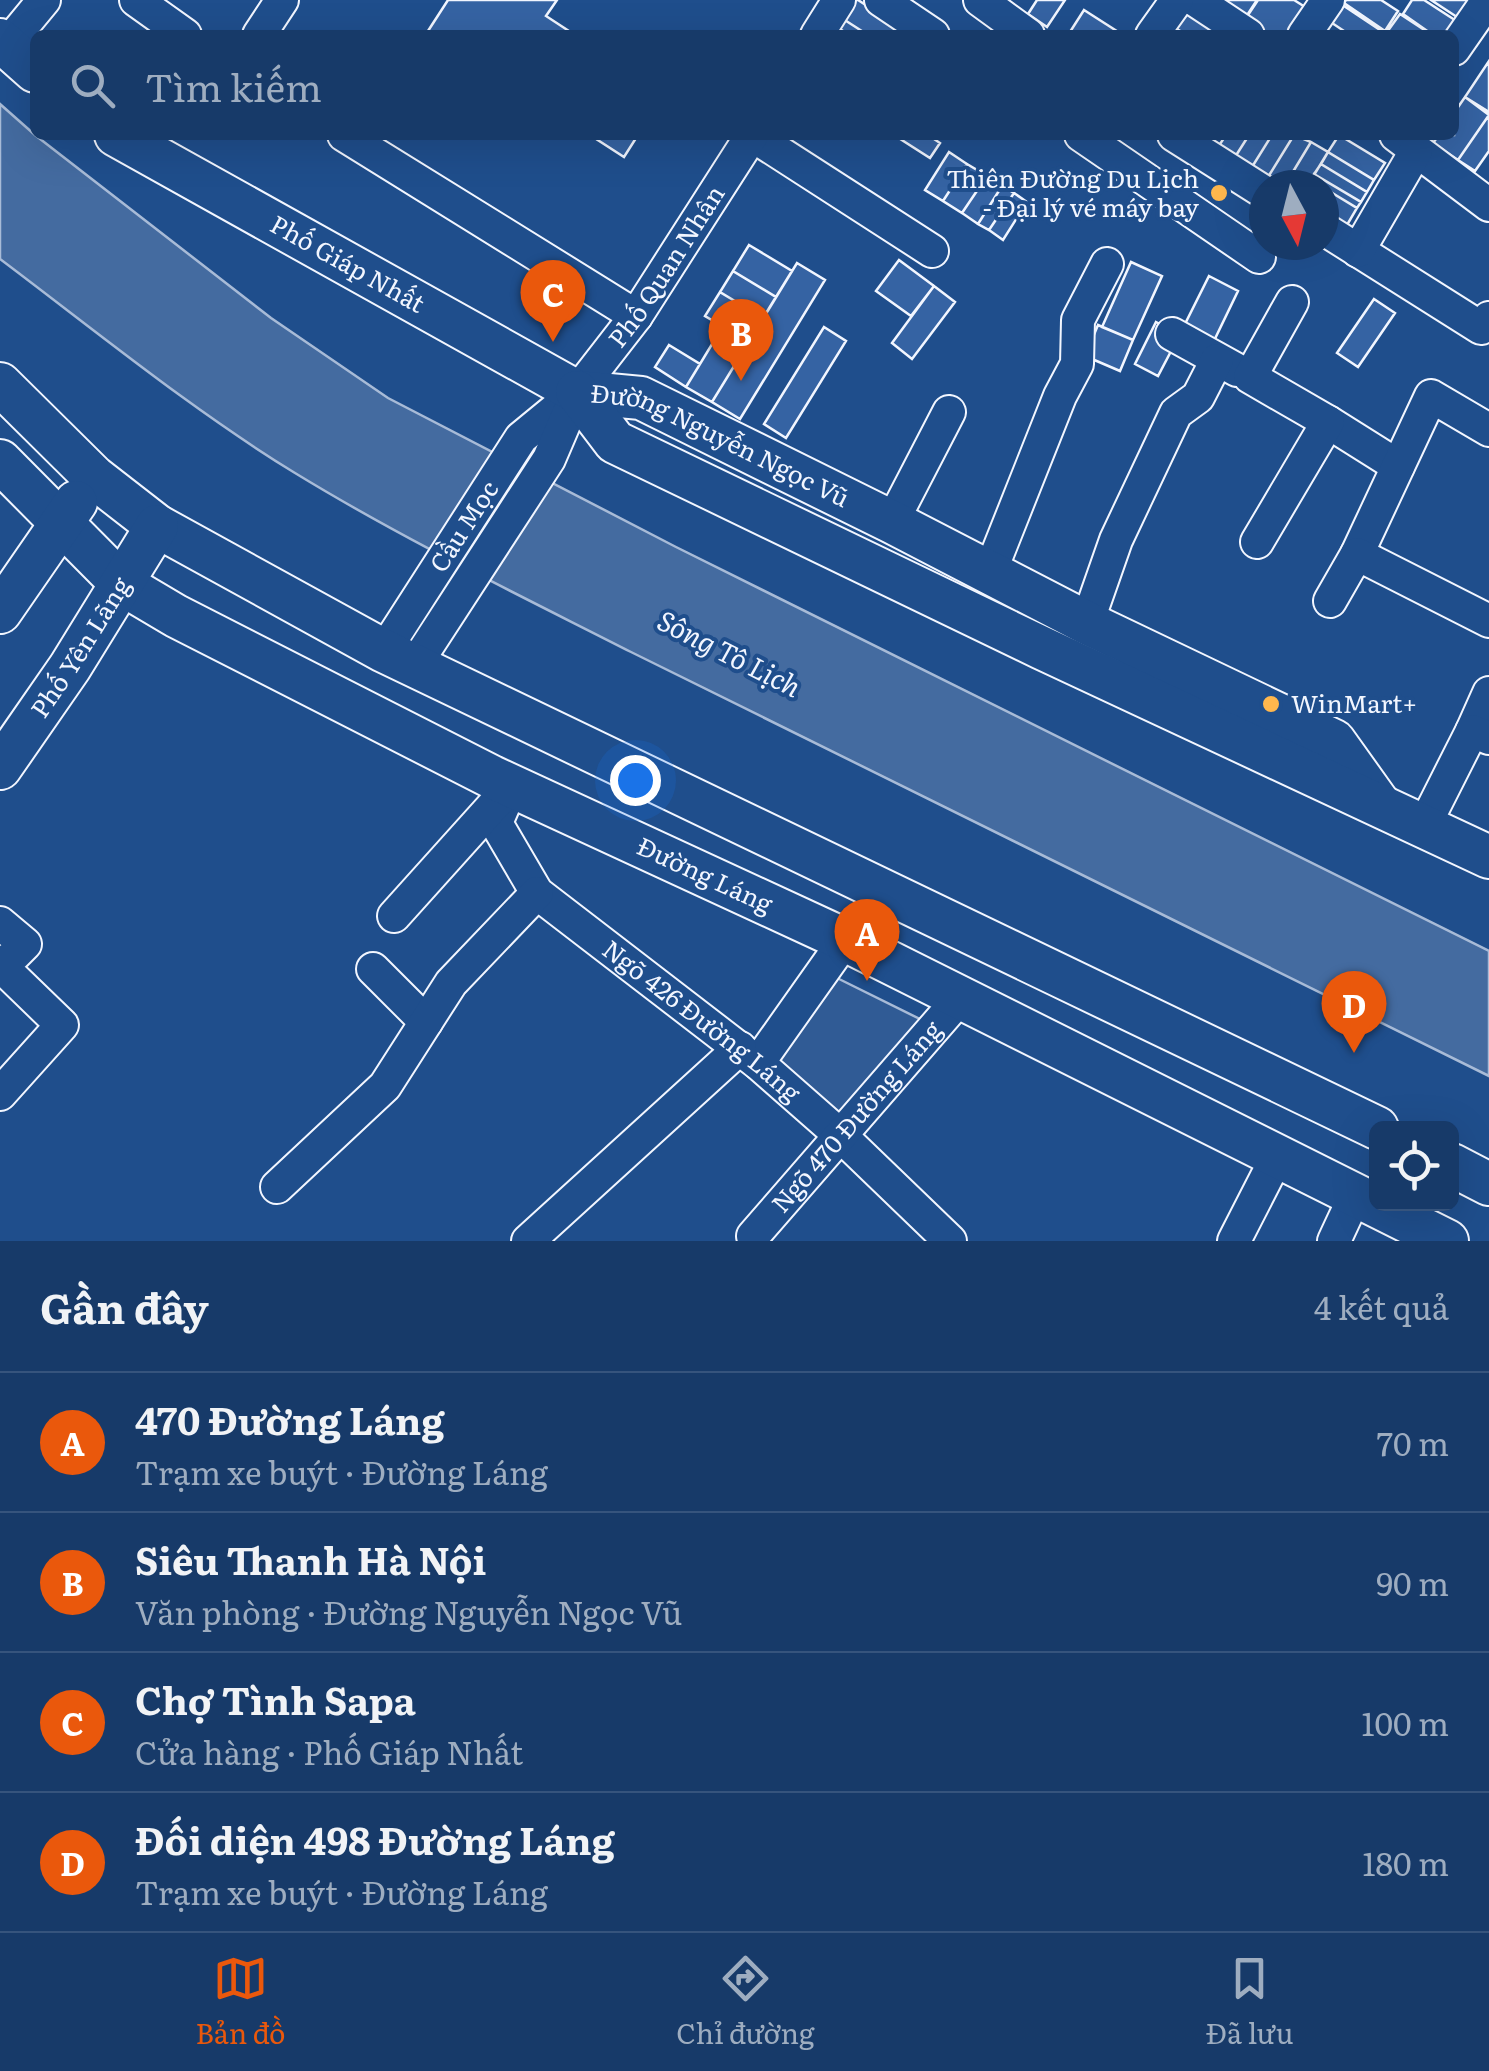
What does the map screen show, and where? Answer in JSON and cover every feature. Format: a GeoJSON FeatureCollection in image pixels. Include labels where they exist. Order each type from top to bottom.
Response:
{"type":"FeatureCollection","features":[{"type":"Feature","properties":{"kind":"main road","name":"Phố Giáp Nhất"},"geometry":{"type":"LineString","coordinates":[[125,140],[577,392]]}},
{"type":"Feature","properties":{"kind":"main road"},"geometry":{"type":"LineString","coordinates":[[0,384],[94,477],[157,526],[409,642],[746,825],[1369,1124]]}},
{"type":"Feature","properties":{"kind":"main road","name":"Đường Nguyễn Ngọc Vũ"},"geometry":{"type":"LineString","coordinates":[[577,392],[641,398],[1086,622],[1334,741],[1379,804]]}},
{"type":"Feature","properties":{"kind":"main road","name":"Đường Nguyễn Ngọc Vũ"},"geometry":{"type":"LineString","coordinates":[[577,392],[615,442],[1489,857]]}},
{"type":"Feature","properties":{"kind":"main road","name":"Đường Láng"},"geometry":{"type":"LineString","coordinates":[[0,461],[122,584],[226,642],[512,786],[845,940],[1446,1241]]}},
{"type":"Feature","properties":{"kind":"main road"},"geometry":{"type":"LineString","coordinates":[[0,612],[94,477]]}},
{"type":"Feature","properties":{"kind":"main road","name":"Phố Yên Lãng"},"geometry":{"type":"LineString","coordinates":[[0,768],[157,526]]}},
{"type":"Feature","properties":{"kind":"main road"},"geometry":{"type":"LineString","coordinates":[[718,880],[746,825]]}},
{"type":"Feature","properties":{"kind":"main road"},"geometry":{"type":"LineString","coordinates":[[1459,1169],[1489,1184]]}},
{"type":"Feature","properties":{"kind":"street"},"geometry":{"type":"LineString","coordinates":[[14,52],[44,0]]}},
{"type":"Feature","properties":{"kind":"street"},"geometry":{"type":"LineString","coordinates":[[136,0],[178,30]]}},
{"type":"Feature","properties":{"kind":"street"},"geometry":{"type":"LineString","coordinates":[[263,30],[282,0]]}},
{"type":"Feature","properties":{"kind":"street"},"geometry":{"type":"LineString","coordinates":[[820,30],[840,0]]}},
{"type":"Feature","properties":{"kind":"street"},"geometry":{"type":"LineString","coordinates":[[881,0],[926,30]]}},
{"type":"Feature","properties":{"kind":"street"},"geometry":{"type":"LineString","coordinates":[[980,0],[1021,30]]}},
{"type":"Feature","properties":{"kind":"street"},"geometry":{"type":"LineString","coordinates":[[1156,30],[1177,0]]}},
{"type":"Feature","properties":{"kind":"street"},"geometry":{"type":"LineString","coordinates":[[1196,0],[1241,30]]}},
{"type":"Feature","properties":{"kind":"street"},"geometry":{"type":"LineString","coordinates":[[1307,30],[1328,0]]}},
{"type":"Feature","properties":{"kind":"street"},"geometry":{"type":"LineString","coordinates":[[1459,42],[1488,0]]}},
{"type":"Feature","properties":{"kind":"street"},"geometry":{"type":"LineString","coordinates":[[352,140],[636,316]]}},
{"type":"Feature","properties":{"kind":"street","name":"Phố Quan Nhân"},"geometry":{"type":"LineString","coordinates":[[521,438],[577,392],[636,316],[749,140]]}},
{"type":"Feature","properties":{"kind":"street"},"geometry":{"type":"LineString","coordinates":[[760,140],[932,251]]}},
{"type":"Feature","properties":{"kind":"street"},"geometry":{"type":"LineString","coordinates":[[1089,140],[1249,249]]}},
{"type":"Feature","properties":{"kind":"street"},"geometry":{"type":"LineString","coordinates":[[1182,140],[1249,182]]}},
{"type":"Feature","properties":{"kind":"street"},"geometry":{"type":"LineString","coordinates":[[1358,251],[1406,143],[1489,205]]}},
{"type":"Feature","properties":{"kind":"street"},"geometry":{"type":"LineString","coordinates":[[1339,239],[1481,328],[1489,318]]}},
{"type":"Feature","properties":{"kind":"street"},"geometry":{"type":"LineString","coordinates":[[990,572],[1060,396],[1077,364],[1078,320],[1107,264]]}},
{"type":"Feature","properties":{"kind":"street"},"geometry":{"type":"LineString","coordinates":[[1250,377],[1292,302]]}},
{"type":"Feature","properties":{"kind":"street"},"geometry":{"type":"LineString","coordinates":[[1172,334],[1398,466]]}},
{"type":"Feature","properties":{"kind":"street"},"geometry":{"type":"LineString","coordinates":[[1086,622],[1116,540],[1176,413],[1198,397],[1218,360]]}},
{"type":"Feature","properties":{"kind":"street","name":"Phố Quan Nhân"},"geometry":{"type":"LineString","coordinates":[[549,459],[577,392]]}},
{"type":"Feature","properties":{"kind":"street"},"geometry":{"type":"LineString","coordinates":[[1330,601],[1432,396],[1489,430]]}},
{"type":"Feature","properties":{"kind":"street"},"geometry":{"type":"LineString","coordinates":[[892,522],[949,412]]}},
{"type":"Feature","properties":{"kind":"street"},"geometry":{"type":"LineString","coordinates":[[1257,542],[1328,422]]}},
{"type":"Feature","properties":{"kind":"street","name":"Cầu Mọc"},"geometry":{"type":"LineString","coordinates":[[409,642],[521,438]]}},
{"type":"Feature","properties":{"kind":"street","name":"Cầu Mọc"},"geometry":{"type":"LineString","coordinates":[[409,642],[549,459]]}},
{"type":"Feature","properties":{"kind":"street"},"geometry":{"type":"LineString","coordinates":[[1356,554],[1489,621]]}},
{"type":"Feature","properties":{"kind":"street"},"geometry":{"type":"LineString","coordinates":[[1423,828],[1481,734],[1489,693]]}},
{"type":"Feature","properties":{"kind":"street"},"geometry":{"type":"LineString","coordinates":[[394,916],[512,786]]}},
{"type":"Feature","properties":{"kind":"street","name":"Ngõ 426 Đường Láng"},"geometry":{"type":"LineString","coordinates":[[512,786],[496,823],[537,892],[749,1055],[840,1135],[950,1241]]}},
{"type":"Feature","properties":{"kind":"street"},"geometry":{"type":"LineString","coordinates":[[277,1187],[384,1086],[451,983],[537,892]]}},
{"type":"Feature","properties":{"kind":"street"},"geometry":{"type":"LineString","coordinates":[[0,923],[25,944],[2,967],[62,1026],[0,1094]]}},
{"type":"Feature","properties":{"kind":"street"},"geometry":{"type":"LineString","coordinates":[[528,1241],[749,1055],[845,940]]}},
{"type":"Feature","properties":{"kind":"street"},"geometry":{"type":"LineString","coordinates":[[372,969],[426,1022]]}},
{"type":"Feature","properties":{"kind":"street","name":"Ngõ 470 Đường Láng"},"geometry":{"type":"LineString","coordinates":[[752,1236],[960,998]]}},
{"type":"Feature","properties":{"kind":"street"},"geometry":{"type":"LineString","coordinates":[[1234,1241],[1277,1158]]}},
{"type":"Feature","properties":{"kind":"street"},"geometry":{"type":"LineString","coordinates":[[1334,1241],[1354,1196]]}},
{"type":"Feature","properties":{"kind":"shaded area"},"geometry":{"type":"Polygon","coordinates":[[[833,976],[932,1025],[840,1143],[760,1074],[833,976]]]}},
{"type":"Feature","properties":{"kind":"water","name":"Sông Tô Lịch"},"geometry":{"type":"Polygon","coordinates":[[[0,104],[30,131],[30,140],[41,140],[271,318],[388,398],[676,547],[1489,951],[1489,1076],[631,652],[377,521],[219,423],[0,259],[0,104]]]}},
{"type":"Feature","properties":{"kind":"building"},"geometry":{"type":"Polygon","coordinates":[[[448,0],[557,0],[546,16],[567,30],[429,30],[448,0]]]}},
{"type":"Feature","properties":{"kind":"building"},"geometry":{"type":"Polygon","coordinates":[[[851,0],[858,0],[904,30],[860,30],[840,17],[851,0]]]}},
{"type":"Feature","properties":{"kind":"building"},"geometry":{"type":"Polygon","coordinates":[[[1037,0],[1065,0],[1047,27],[1028,14],[1037,0]]]}},
{"type":"Feature","properties":{"kind":"building"},"geometry":{"type":"Polygon","coordinates":[[[1181,0],[1224,23],[1219,30],[1179,30],[1167,23],[1181,0]]]}},
{"type":"Feature","properties":{"kind":"building"},"geometry":{"type":"Polygon","coordinates":[[[1207,0],[1257,0],[1242,23],[1207,0]]]}},
{"type":"Feature","properties":{"kind":"building"},"geometry":{"type":"Polygon","coordinates":[[[1258,0],[1294,0],[1313,12],[1300,30],[1240,27],[1258,0]]]}},
{"type":"Feature","properties":{"kind":"building"},"geometry":{"type":"Polygon","coordinates":[[[1381,0],[1398,11],[1384,30],[1344,3],[1381,0]]]}},
{"type":"Feature","properties":{"kind":"building"},"geometry":{"type":"Polygon","coordinates":[[[1412,0],[1424,0],[1461,24],[1457,30],[1426,30],[1403,14],[1412,0]]]}},
{"type":"Feature","properties":{"kind":"building"},"geometry":{"type":"Polygon","coordinates":[[[1431,0],[1472,0],[1463,21],[1431,0]]]}},
{"type":"Feature","properties":{"kind":"building"},"geometry":{"type":"Polygon","coordinates":[[[1341,4],[1380,30],[1342,30],[1329,21],[1341,4]]]}},
{"type":"Feature","properties":{"kind":"building"},"geometry":{"type":"Polygon","coordinates":[[[1084,10],[1115,30],[1071,30],[1084,10]]]}},
{"type":"Feature","properties":{"kind":"building"},"geometry":{"type":"Polygon","coordinates":[[[1400,14],[1424,30],[1388,30],[1400,14]]]}},
{"type":"Feature","properties":{"kind":"building"},"geometry":{"type":"Polygon","coordinates":[[[840,17],[860,30],[842,30],[834,25],[840,17]]]}},
{"type":"Feature","properties":{"kind":"building"},"geometry":{"type":"Polygon","coordinates":[[[1489,61],[1489,112],[1465,97],[1489,61]]]}},
{"type":"Feature","properties":{"kind":"building"},"geometry":{"type":"Polygon","coordinates":[[[1465,97],[1489,115],[1458,160],[1433,143],[1459,140],[1459,106],[1465,97]]]}},
{"type":"Feature","properties":{"kind":"building"},"geometry":{"type":"Polygon","coordinates":[[[1489,115],[1489,151],[1475,171],[1458,160],[1489,115]]]}},
{"type":"Feature","properties":{"kind":"building"},"geometry":{"type":"Polygon","coordinates":[[[598,140],[635,140],[624,157],[598,140]]]}},
{"type":"Feature","properties":{"kind":"building"},"geometry":{"type":"Polygon","coordinates":[[[902,140],[936,140],[940,143],[930,158],[902,140]]]}},
{"type":"Feature","properties":{"kind":"building"},"geometry":{"type":"Polygon","coordinates":[[[1223,140],[1246,140],[1235,157],[1218,147],[1223,140]]]}},
{"type":"Feature","properties":{"kind":"building"},"geometry":{"type":"Polygon","coordinates":[[[1246,140],[1269,140],[1252,167],[1235,157],[1246,140]]]}},
{"type":"Feature","properties":{"kind":"building"},"geometry":{"type":"Polygon","coordinates":[[[1269,140],[1291,140],[1272,170],[1252,167],[1269,140]]]}},
{"type":"Feature","properties":{"kind":"building"},"geometry":{"type":"Polygon","coordinates":[[[1291,140],[1311,142],[1294,170],[1272,170],[1291,140]]]}},
{"type":"Feature","properties":{"kind":"building"},"geometry":{"type":"Polygon","coordinates":[[[1336,140],[1347,140],[1385,163],[1374,180],[1328,152],[1336,140]]]}},
{"type":"Feature","properties":{"kind":"building"},"geometry":{"type":"Polygon","coordinates":[[[1311,142],[1328,152],[1317,170],[1294,170],[1311,142]]]}},
{"type":"Feature","properties":{"kind":"building"},"geometry":{"type":"Polygon","coordinates":[[[949,152],[967,164],[943,201],[925,190],[949,152]]]}},
{"type":"Feature","properties":{"kind":"building"},"geometry":{"type":"Polygon","coordinates":[[[1328,152],[1374,180],[1367,192],[1339,175],[1339,170],[1321,164],[1328,152]]]}},
{"type":"Feature","properties":{"kind":"building"},"geometry":{"type":"Polygon","coordinates":[[[967,164],[987,176],[962,213],[943,201],[967,164]]]}},
{"type":"Feature","properties":{"kind":"building"},"geometry":{"type":"Polygon","coordinates":[[[1339,175],[1367,192],[1361,202],[1339,189],[1339,175]]]}},
{"type":"Feature","properties":{"kind":"building"},"geometry":{"type":"Polygon","coordinates":[[[987,176],[1002,186],[978,224],[962,213],[987,176]]]}},
{"type":"Feature","properties":{"kind":"building"},"geometry":{"type":"Polygon","coordinates":[[[1002,186],[1014,193],[989,230],[978,224],[1002,186]]]}},
{"type":"Feature","properties":{"kind":"building"},"geometry":{"type":"Polygon","coordinates":[[[1339,189],[1361,202],[1357,208],[1339,197],[1339,189]]]}},
{"type":"Feature","properties":{"kind":"building"},"geometry":{"type":"Polygon","coordinates":[[[1014,193],[1027,202],[1003,240],[989,230],[1014,193]]]}},
{"type":"Feature","properties":{"kind":"building"},"geometry":{"type":"Polygon","coordinates":[[[1339,197],[1357,208],[1347,225],[1339,220],[1339,197]]]}},
{"type":"Feature","properties":{"kind":"building"},"geometry":{"type":"Polygon","coordinates":[[[749,245],[792,271],[776,297],[733,271],[749,245]]]}},
{"type":"Feature","properties":{"kind":"building"},"geometry":{"type":"Polygon","coordinates":[[[899,260],[934,286],[911,316],[876,291],[899,260]]]}},
{"type":"Feature","properties":{"kind":"building"},"geometry":{"type":"Polygon","coordinates":[[[1131,262],[1162,276],[1133,340],[1102,327],[1131,262]]]}},
{"type":"Feature","properties":{"kind":"building"},"geometry":{"type":"Polygon","coordinates":[[[797,263],[825,280],[740,419],[712,402],[797,263]]]}},
{"type":"Feature","properties":{"kind":"building"},"geometry":{"type":"Polygon","coordinates":[[[733,271],[776,297],[763,318],[720,292],[733,271]]]}},
{"type":"Feature","properties":{"kind":"building"},"geometry":{"type":"Polygon","coordinates":[[[1209,276],[1238,291],[1210,349],[1180,334],[1209,276]]]}},
{"type":"Feature","properties":{"kind":"building"},"geometry":{"type":"Polygon","coordinates":[[[934,286],[955,302],[912,359],[892,343],[934,286]]]}},
{"type":"Feature","properties":{"kind":"building"},"geometry":{"type":"Polygon","coordinates":[[[720,292],[763,318],[749,342],[705,316],[720,292]]]}},
{"type":"Feature","properties":{"kind":"building"},"geometry":{"type":"Polygon","coordinates":[[[1374,299],[1395,313],[1358,367],[1337,353],[1374,299]]]}},
{"type":"Feature","properties":{"kind":"building"},"geometry":{"type":"Polygon","coordinates":[[[1156,322],[1180,334],[1158,376],[1135,364],[1156,322]]]}},
{"type":"Feature","properties":{"kind":"building"},"geometry":{"type":"Polygon","coordinates":[[[1098,325],[1133,340],[1120,371],[1085,356],[1098,325]]]}},
{"type":"Feature","properties":{"kind":"building"},"geometry":{"type":"Polygon","coordinates":[[[723,326],[749,342],[712,402],[686,387],[723,326]]]}},
{"type":"Feature","properties":{"kind":"building"},"geometry":{"type":"Polygon","coordinates":[[[824,327],[846,341],[786,438],[764,424],[824,327]]]}},
{"type":"Feature","properties":{"kind":"building"},"geometry":{"type":"Polygon","coordinates":[[[669,345],[700,364],[686,387],[655,367],[669,345]]]}},
{"type":"Feature","properties":{"kind":"place","name":"Thiên Đường Du Lịch - Đại lý vé máy bay"},"geometry":{"type":"Point","coordinates":[1219,193]}},
{"type":"Feature","properties":{"kind":"place","name":"Chợ Tình Sapa"},"geometry":{"type":"Point","coordinates":[553,342]}},
{"type":"Feature","properties":{"kind":"place","name":"Siêu Thanh Hà Nội"},"geometry":{"type":"Point","coordinates":[741,381]}},
{"type":"Feature","properties":{"kind":"place","name":"WinMart+"},"geometry":{"type":"Point","coordinates":[1271,704]}},
{"type":"Feature","properties":{"kind":"place","name":"470 Đường Láng"},"geometry":{"type":"Point","coordinates":[867,981]}},
{"type":"Feature","properties":{"kind":"place","name":"Đối diện 498 Đường Láng"},"geometry":{"type":"Point","coordinates":[1354,1053]}}]}
